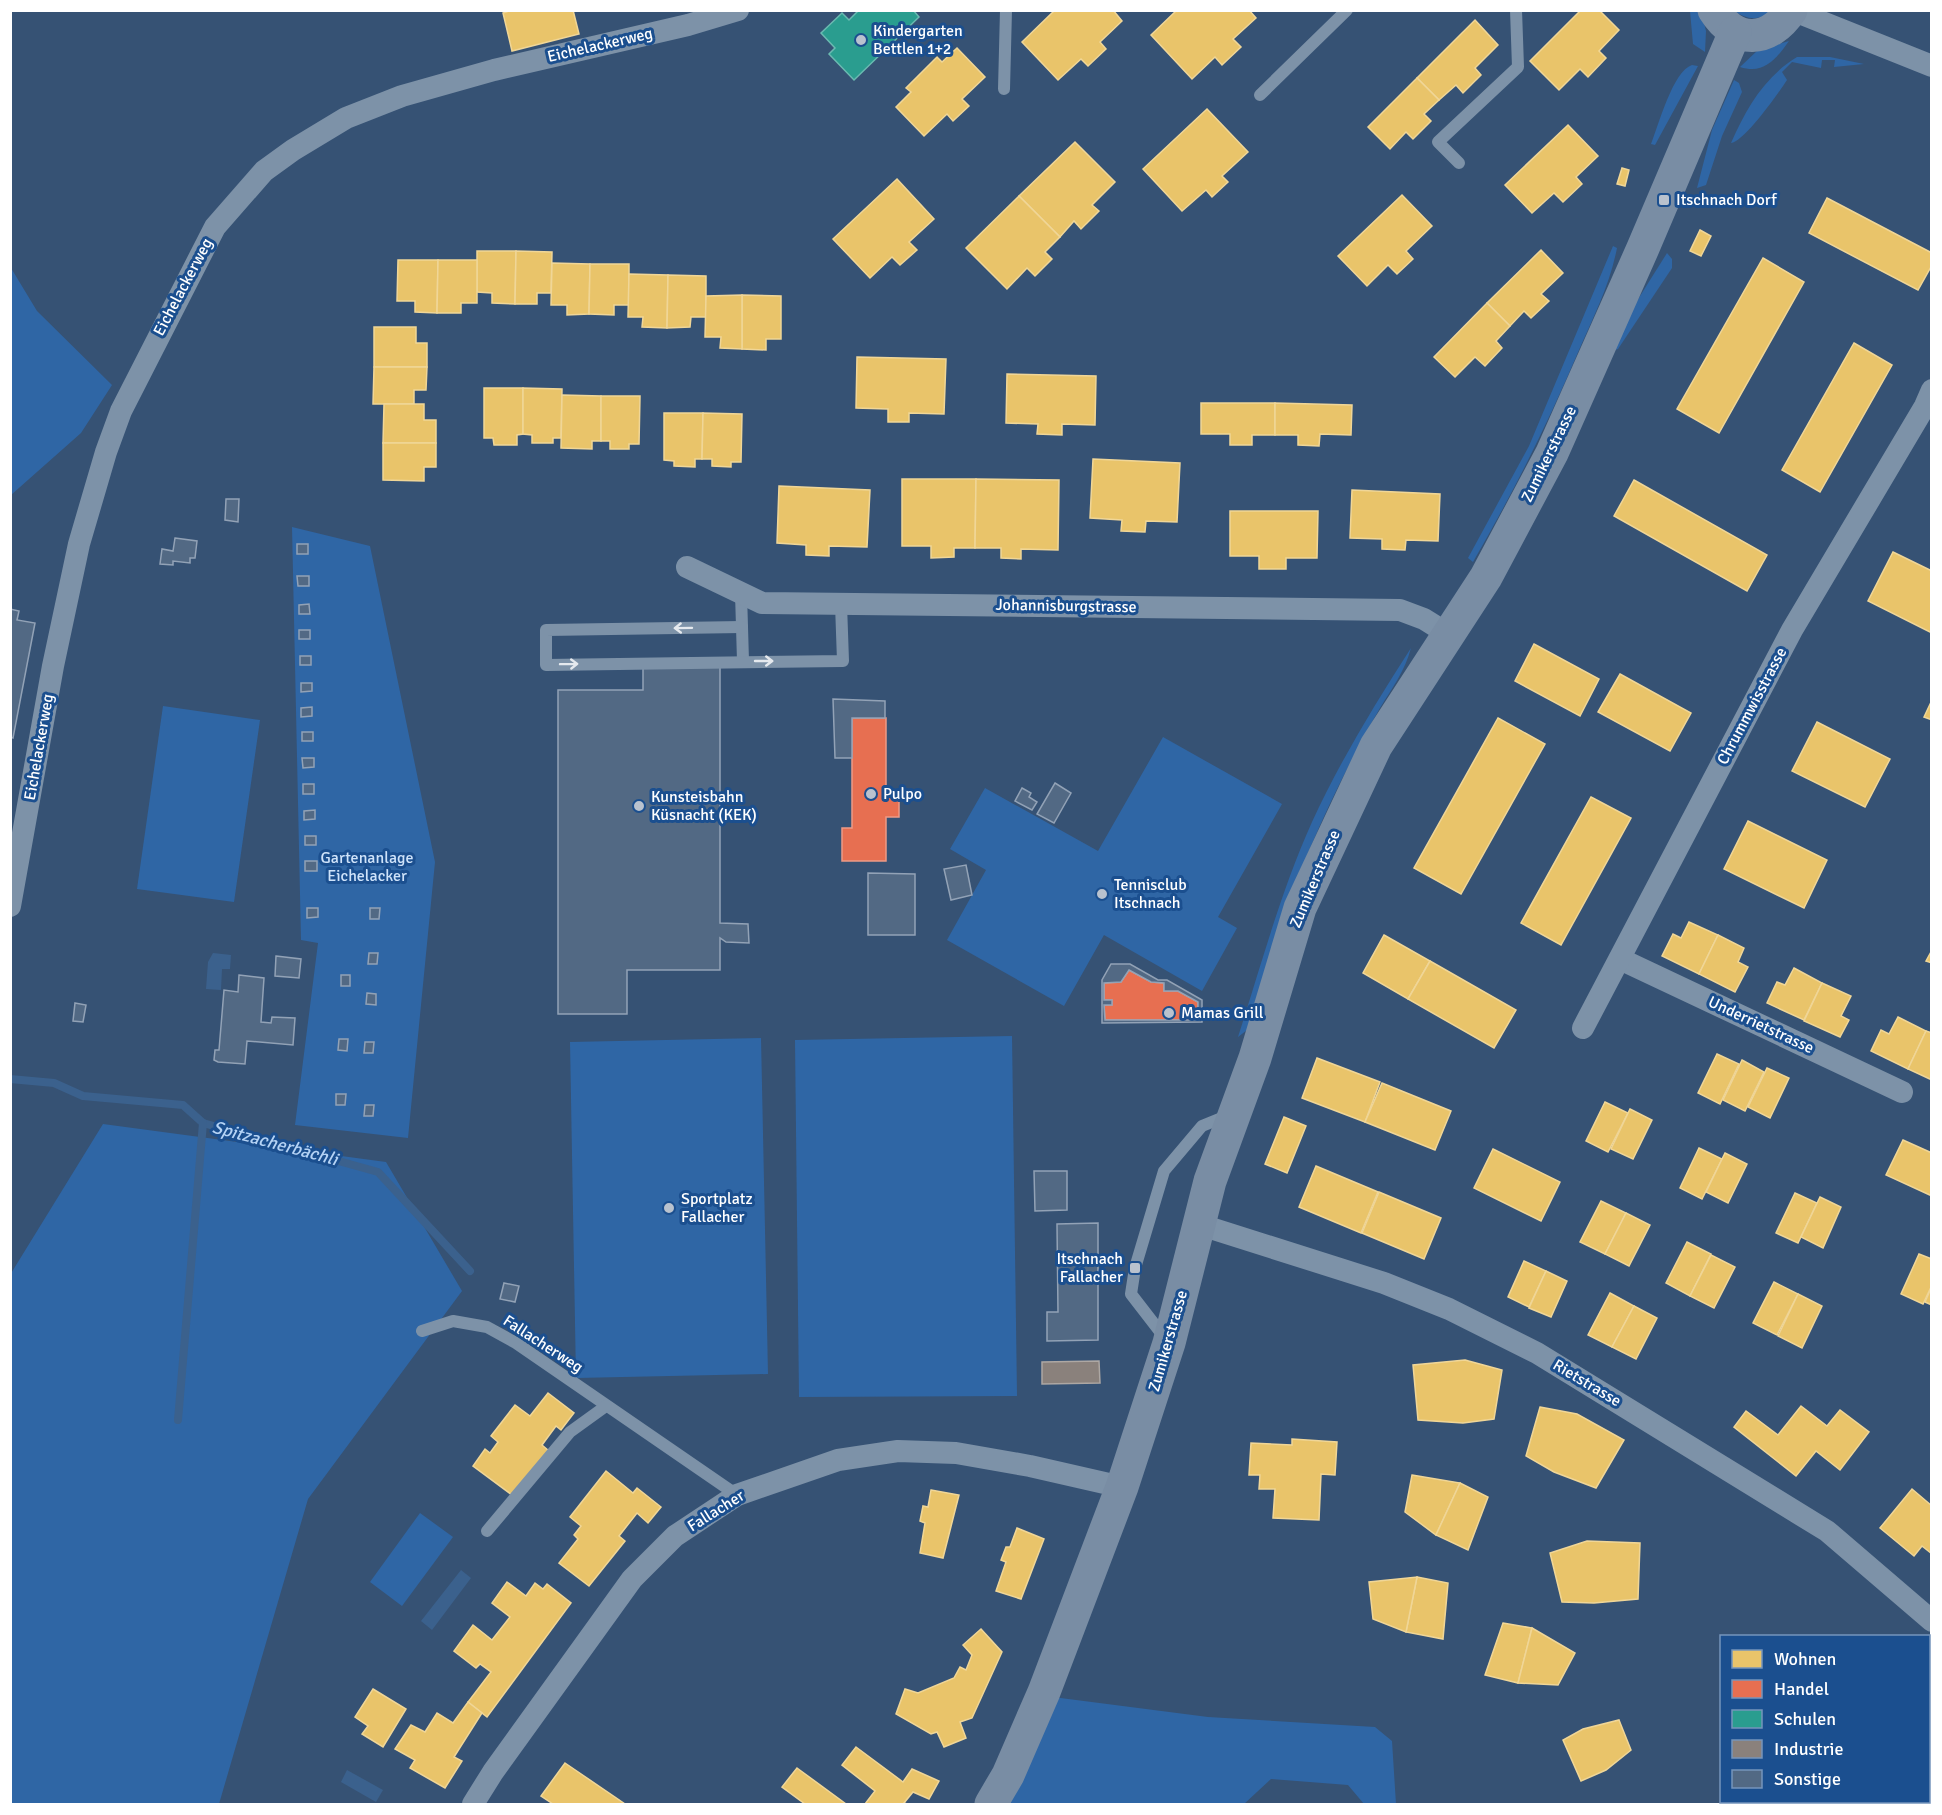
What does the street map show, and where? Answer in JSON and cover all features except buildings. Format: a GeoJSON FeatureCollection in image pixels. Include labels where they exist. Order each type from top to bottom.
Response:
{"type":"FeatureCollection","features":[{"type":"Feature","properties":{"kind":"main road"},"geometry":{"type":"LineString","coordinates":[[1724,21],[1751,36],[1768,33],[1782,24],[1792,10]]}},
{"type":"Feature","properties":{"kind":"main road","name":"Zumikerstrasse"},"geometry":{"type":"LineString","coordinates":[[991,1804],[1008,1774],[1048,1683],[1122,1487],[1168,1343],[1201,1225],[1210,1181],[1232,1114],[1255,1058],[1299,908],[1376,746],[1486,577],[1552,453],[1656,220],[1724,21]]}},
{"type":"Feature","properties":{"kind":"street","name":"Eichelackerweg"},"geometry":{"type":"LineString","coordinates":[[10,906],[74,566],[103,462],[121,411],[215,227],[264,171],[293,150],[346,118],[402,96],[494,70],[688,25],[738,10]]}},
{"type":"Feature","properties":{"kind":"street"},"geometry":{"type":"LineString","coordinates":[[1792,10],[1932,66]]}},
{"type":"Feature","properties":{"kind":"street","name":"Chrummwisstrasse"},"geometry":{"type":"LineString","coordinates":[[1583,1028],[1792,630],[1932,390]]}},
{"type":"Feature","properties":{"kind":"street","name":"Johannisburgstrasse"},"geometry":{"type":"LineString","coordinates":[[687,567],[762,603],[1400,610],[1424,619],[1448,634]]}},
{"type":"Feature","properties":{"kind":"street","name":"Underrietstrasse"},"geometry":{"type":"LineString","coordinates":[[1620,959],[1902,1092]]}},
{"type":"Feature","properties":{"kind":"street","name":"Rietstrasse"},"geometry":{"type":"LineString","coordinates":[[1201,1225],[1384,1283],[1449,1309],[1537,1353],[1827,1531],[1932,1621]]}},
{"type":"Feature","properties":{"kind":"street","name":"Fallacher"},"geometry":{"type":"LineString","coordinates":[[473,1804],[493,1772],[632,1579],[675,1536],[737,1495],[838,1461],[898,1451],[956,1453],[1030,1466],[1122,1487]]}},
{"type":"Feature","properties":{"kind":"lane"},"geometry":{"type":"LineString","coordinates":[[1004,89],[1006,10]]}},
{"type":"Feature","properties":{"kind":"lane"},"geometry":{"type":"LineString","coordinates":[[1260,95],[1347,10]]}},
{"type":"Feature","properties":{"kind":"lane"},"geometry":{"type":"LineString","coordinates":[[1459,163],[1438,142],[1518,67],[1516,10]]}},
{"type":"Feature","properties":{"kind":"lane"},"geometry":{"type":"LineString","coordinates":[[741,593],[743,661]]}},
{"type":"Feature","properties":{"kind":"lane"},"geometry":{"type":"LineString","coordinates":[[742,627],[546,630],[546,664],[843,661],[841,604]]}},
{"type":"Feature","properties":{"kind":"lane"},"geometry":{"type":"LineString","coordinates":[[1168,1343],[1131,1294],[1135,1268],[1164,1171],[1202,1126],[1232,1114]]}},
{"type":"Feature","properties":{"kind":"lane","name":"Fallacherweg"},"geometry":{"type":"LineString","coordinates":[[422,1331],[453,1320],[487,1327],[516,1343],[737,1495]]}},
{"type":"Feature","properties":{"kind":"lane"},"geometry":{"type":"LineString","coordinates":[[488,1531],[570,1432],[606,1406]]}},
{"type":"Feature","properties":{"kind":"green space"},"geometry":{"type":"Polygon","coordinates":[[[1690,11],[1701,11],[1706,31],[1705,52],[1693,44],[1690,11]]]}},
{"type":"Feature","properties":{"kind":"green space"},"geometry":{"type":"Polygon","coordinates":[[[1734,11],[1772,11],[1753,18],[1734,11]]]}},
{"type":"Feature","properties":{"kind":"green space"},"geometry":{"type":"Polygon","coordinates":[[[1789,41],[1769,64],[1756,69],[1740,67],[1758,50],[1789,41]]]}},
{"type":"Feature","properties":{"kind":"green space"},"geometry":{"type":"Polygon","coordinates":[[[1797,57],[1830,57],[1864,64],[1834,67],[1835,60],[1822,60],[1821,68],[1792,62],[1782,72],[1787,80],[1769,106],[1744,135],[1731,143],[1757,95],[1775,74],[1797,57]]]}},
{"type":"Feature","properties":{"kind":"green space"},"geometry":{"type":"Polygon","coordinates":[[[1692,65],[1698,66],[1655,145],[1651,144],[1673,87],[1685,69],[1692,65]]]}},
{"type":"Feature","properties":{"kind":"green space"},"geometry":{"type":"Polygon","coordinates":[[[1734,80],[1739,83],[1742,92],[1722,136],[1706,185],[1697,188],[1712,130],[1734,80]]]}},
{"type":"Feature","properties":{"kind":"green space"},"geometry":{"type":"Polygon","coordinates":[[[1613,246],[1617,248],[1614,261],[1596,312],[1542,431],[1473,562],[1468,558],[1529,446],[1613,246]]]}},
{"type":"Feature","properties":{"kind":"green space"},"geometry":{"type":"Polygon","coordinates":[[[1667,253],[1672,259],[1672,268],[1618,349],[1610,352],[1625,320],[1667,253]]]}},
{"type":"Feature","properties":{"kind":"green space"},"geometry":{"type":"Polygon","coordinates":[[[11,268],[37,311],[112,385],[81,433],[11,495],[11,268]]]}},
{"type":"Feature","properties":{"kind":"green space","name":"Gartenanlage Eichelacker"},"geometry":{"type":"Polygon","coordinates":[[[292,527],[370,546],[435,862],[408,1138],[295,1125],[318,943],[301,940],[292,527]]]}},
{"type":"Feature","properties":{"kind":"green space"},"geometry":{"type":"Polygon","coordinates":[[[1411,648],[1402,672],[1364,737],[1325,815],[1287,906],[1247,1030],[1238,1037],[1281,901],[1312,822],[1358,733],[1411,648]]]}},
{"type":"Feature","properties":{"kind":"green space"},"geometry":{"type":"Polygon","coordinates":[[[163,706],[260,720],[234,902],[137,889],[163,706]]]}},
{"type":"Feature","properties":{"kind":"green space","name":"Tennisclub Itschnach"},"geometry":{"type":"Polygon","coordinates":[[[1163,737],[1282,804],[1218,917],[1237,928],[1202,991],[1104,935],[1064,1006],[947,940],[986,870],[950,849],[985,788],[1098,851],[1163,737]]]}},
{"type":"Feature","properties":{"kind":"green space"},"geometry":{"type":"Polygon","coordinates":[[[1012,1036],[1017,1396],[799,1397],[795,1040],[1012,1036]]]}},
{"type":"Feature","properties":{"kind":"green space","name":"Sportplatz Fallacher"},"geometry":{"type":"Polygon","coordinates":[[[761,1038],[768,1374],[576,1378],[570,1042],[761,1038]]]}},
{"type":"Feature","properties":{"kind":"green space"},"geometry":{"type":"Polygon","coordinates":[[[103,1124],[386,1162],[462,1291],[308,1499],[219,1804],[11,1804],[10,1275],[103,1124]]]}},
{"type":"Feature","properties":{"kind":"green space"},"geometry":{"type":"Polygon","coordinates":[[[420,1513],[453,1537],[402,1606],[370,1582],[420,1513]]]}},
{"type":"Feature","properties":{"kind":"green space"},"geometry":{"type":"Polygon","coordinates":[[[1045,1696],[1208,1717],[1375,1727],[1392,1741],[1396,1804],[1364,1804],[1348,1785],[1271,1779],[1244,1804],[991,1804],[1045,1696]]]}},
{"type":"Feature","properties":{"kind":"shaded area"},"geometry":{"type":"Polygon","coordinates":[[[213,953],[231,955],[230,969],[222,969],[221,990],[206,989],[208,962],[213,953]]]}},
{"type":"Feature","properties":{"kind":"shaded area"},"geometry":{"type":"Polygon","coordinates":[[[461,1570],[471,1578],[432,1630],[421,1621],[461,1570]]]}},
{"type":"Feature","properties":{"kind":"shaded area"},"geometry":{"type":"Polygon","coordinates":[[[347,1770],[383,1790],[376,1802],[341,1782],[347,1770]]]}},
{"type":"Feature","properties":{"kind":"waterway","name":"Spitzacherbächli"},"geometry":{"type":"LineString","coordinates":[[10,1079],[54,1083],[83,1096],[183,1105],[203,1123],[378,1172],[470,1271]]}},
{"type":"Feature","properties":{"kind":"waterway"},"geometry":{"type":"LineString","coordinates":[[178,1420],[203,1123]]}},
{"type":"Feature","properties":{"kind":"place","name":"Kindergarten Bettlen 1+2"},"geometry":{"type":"Point","coordinates":[861,40]}},
{"type":"Feature","properties":{"kind":"place","name":"Itschnach Dorf"},"geometry":{"type":"Point","coordinates":[1664,200]}},
{"type":"Feature","properties":{"kind":"place","name":"Pulpo"},"geometry":{"type":"Point","coordinates":[871,794]}},
{"type":"Feature","properties":{"kind":"place","name":"Kunsteisbahn Küsnacht (KEK)"},"geometry":{"type":"Point","coordinates":[639,806]}},
{"type":"Feature","properties":{"kind":"place","name":"Tennisclub Itschnach"},"geometry":{"type":"Point","coordinates":[1102,894]}},
{"type":"Feature","properties":{"kind":"place","name":"Mamas Grill"},"geometry":{"type":"Point","coordinates":[1169,1013]}},
{"type":"Feature","properties":{"kind":"place","name":"Sportplatz Fallacher"},"geometry":{"type":"Point","coordinates":[669,1208]}},
{"type":"Feature","properties":{"kind":"place","name":"Itschnach Fallacher"},"geometry":{"type":"Point","coordinates":[1135,1268]}}]}
